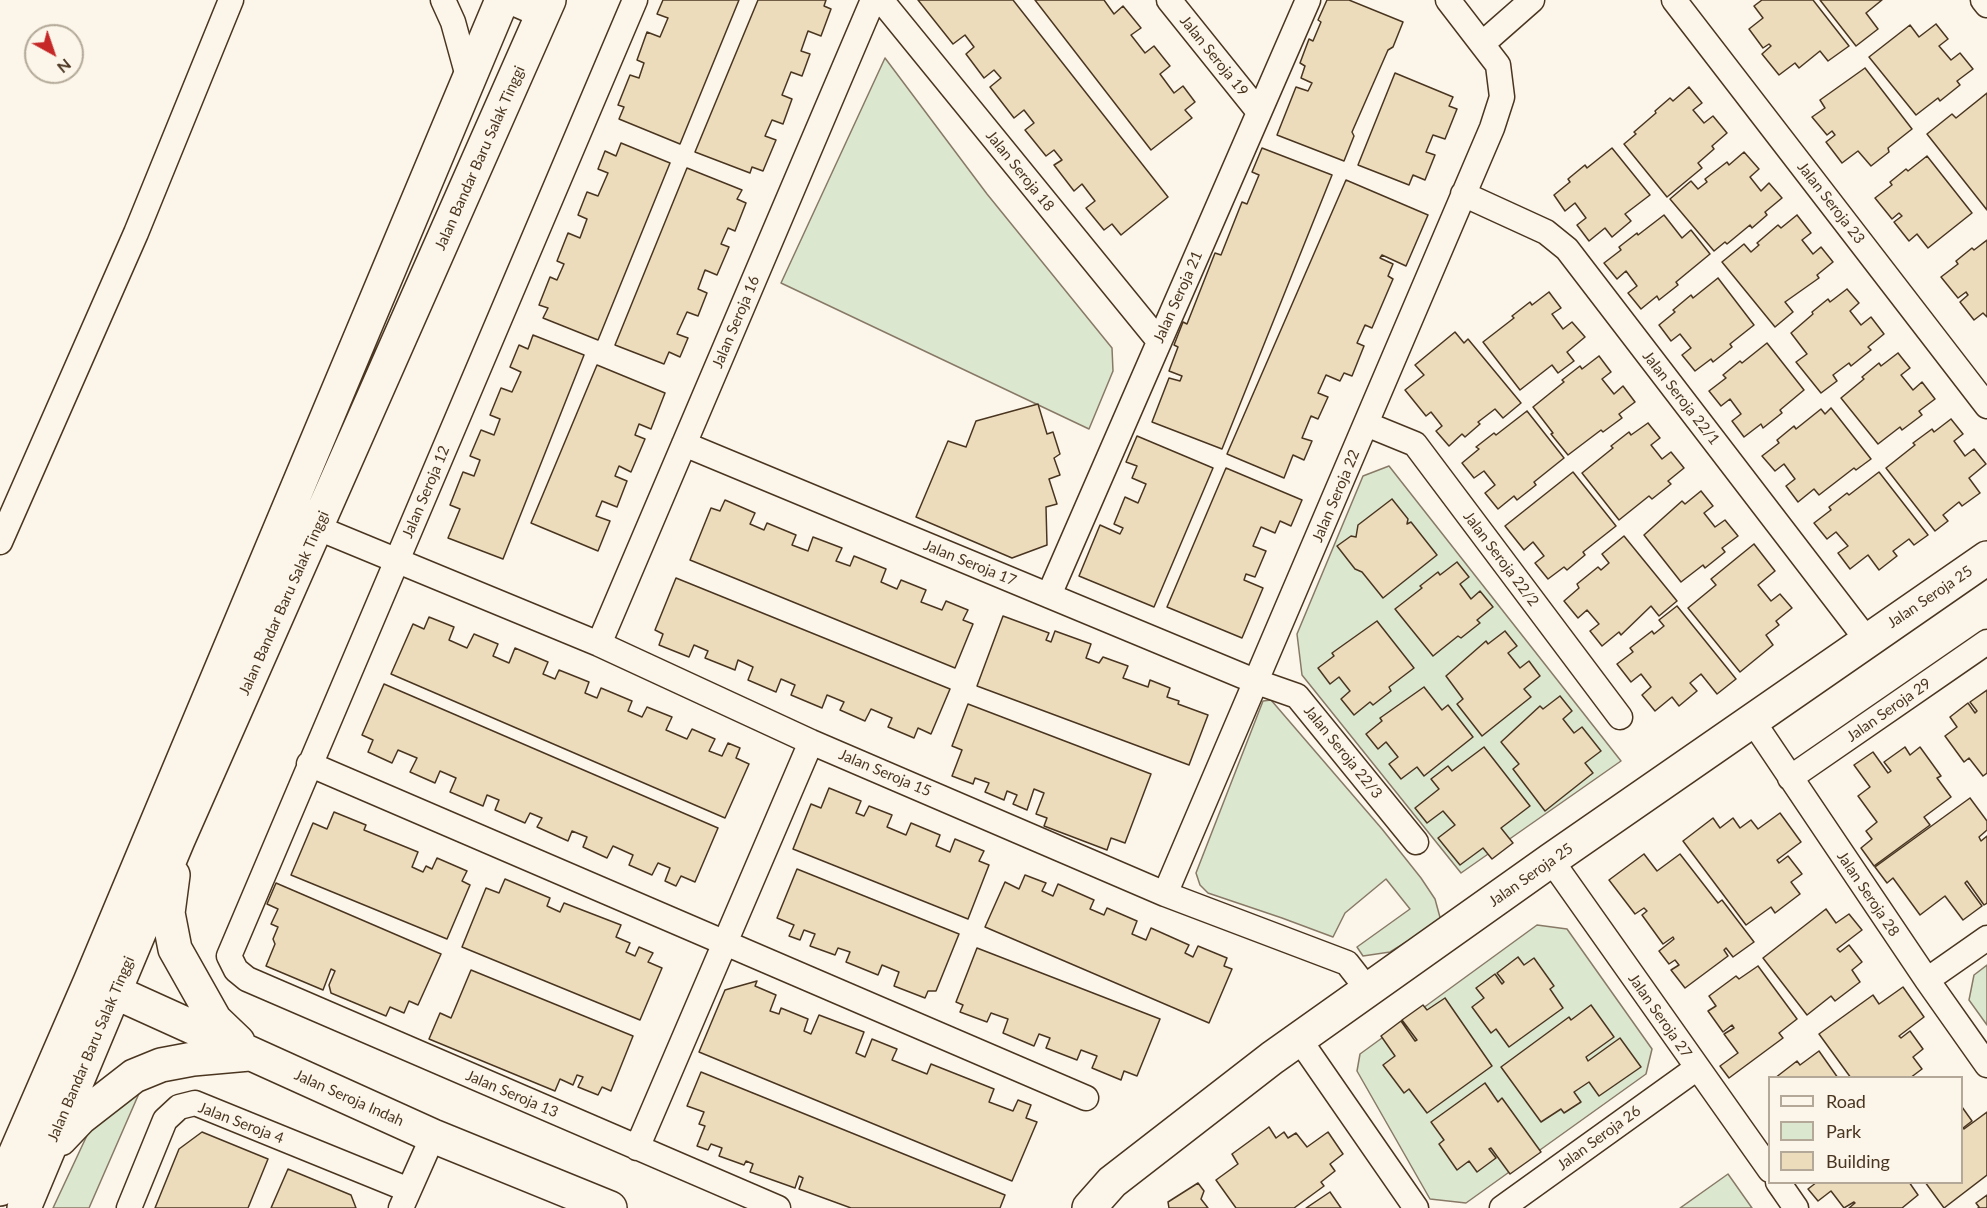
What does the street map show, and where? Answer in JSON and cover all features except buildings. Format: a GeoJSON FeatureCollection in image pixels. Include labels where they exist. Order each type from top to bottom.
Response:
{"type":"FeatureCollection","features":[{"type":"Feature","properties":{"kind":"main road","name":"Jalan Bandar Baru Salak Tinggi"},"geometry":{"type":"LineString","coordinates":[[24,1208],[47,1152],[102,987],[469,80],[504,0]]}},
{"type":"Feature","properties":{"kind":"main road","name":"Jalan Bandar Baru Salak Tinggi"},"geometry":{"type":"LineString","coordinates":[[0,1189],[178,840],[318,528],[546,8]]}},
{"type":"Feature","properties":{"kind":"main road","name":"Jalan Seroja 25"},"geometry":{"type":"LineString","coordinates":[[1089,1208],[1112,1182],[1299,1039],[1551,860],[1987,558]]}},
{"type":"Feature","properties":{"kind":"main road"},"geometry":{"type":"LineString","coordinates":[[178,840],[168,912],[175,949],[215,1020],[251,1054]]}},
{"type":"Feature","properties":{"kind":"main road","name":"Jalan Seroja Indah"},"geometry":{"type":"LineString","coordinates":[[102,987],[433,1136],[610,1208]]}},
{"type":"Feature","properties":{"kind":"main road"},"geometry":{"type":"LineString","coordinates":[[47,1152],[80,1118],[134,1076],[161,1065],[182,1061],[251,1054]]}},
{"type":"Feature","properties":{"kind":"street"},"geometry":{"type":"LineString","coordinates":[[0,542],[136,233],[231,0]]}},
{"type":"Feature","properties":{"kind":"street"},"geometry":{"type":"LineString","coordinates":[[443,0],[453,22],[469,80]]}},
{"type":"Feature","properties":{"kind":"street"},"geometry":{"type":"LineString","coordinates":[[504,0],[546,8]]}},
{"type":"Feature","properties":{"kind":"street","name":"Jalan Seroja 12"},"geometry":{"type":"LineString","coordinates":[[247,979],[236,970],[228,956],[635,0]]}},
{"type":"Feature","properties":{"kind":"street","name":"Jalan Seroja 16"},"geometry":{"type":"LineString","coordinates":[[599,644],[873,0]]}},
{"type":"Feature","properties":{"kind":"street","name":"Jalan Seroja 18"},"geometry":{"type":"LineString","coordinates":[[881,0],[1159,341]]}},
{"type":"Feature","properties":{"kind":"street","name":"Jalan Seroja 19"},"geometry":{"type":"LineString","coordinates":[[1169,0],[1259,112]]}},
{"type":"Feature","properties":{"kind":"street","name":"Jalan Seroja 21"},"geometry":{"type":"LineString","coordinates":[[1049,595],[1308,0]]}},
{"type":"Feature","properties":{"kind":"street"},"geometry":{"type":"LineString","coordinates":[[1448,0],[1482,44],[1532,0]]}},
{"type":"Feature","properties":{"kind":"street","name":"Jalan Seroja 23"},"geometry":{"type":"LineString","coordinates":[[1674,0],[1987,406]]}},
{"type":"Feature","properties":{"kind":"street"},"geometry":{"type":"LineString","coordinates":[[1983,0],[1987,5]]}},
{"type":"Feature","properties":{"kind":"street","name":"Jalan Seroja 22"},"geometry":{"type":"LineString","coordinates":[[1165,894],[1492,128],[1502,96],[1498,65],[1482,44]]}},
{"type":"Feature","properties":{"kind":"street","name":"Jalan Seroja 22/1"},"geometry":{"type":"LineString","coordinates":[[1463,194],[1546,232],[1567,249],[1867,640]]}},
{"type":"Feature","properties":{"kind":"street","name":"Jalan Seroja 22/2"},"geometry":{"type":"LineString","coordinates":[[1366,424],[1415,444],[1620,717]]}},
{"type":"Feature","properties":{"kind":"street","name":"Jalan Seroja 17"},"geometry":{"type":"LineString","coordinates":[[684,444],[1257,682]]}},
{"type":"Feature","properties":{"kind":"street","name":"Jalan Seroja 15"},"geometry":{"type":"LineString","coordinates":[[318,528],[599,644],[811,741],[1165,894],[1347,963],[1368,990]]}},
{"type":"Feature","properties":{"kind":"street","name":"Jalan Seroja 29"},"geometry":{"type":"LineString","coordinates":[[1790,778],[1987,642]]}},
{"type":"Feature","properties":{"kind":"street","name":"Jalan Seroja 22/3"},"geometry":{"type":"LineString","coordinates":[[1257,682],[1297,696],[1416,842]]}},
{"type":"Feature","properties":{"kind":"street","name":"Jalan Seroja 28"},"geometry":{"type":"LineString","coordinates":[[1752,720],[1987,1065]]}},
{"type":"Feature","properties":{"kind":"street"},"geometry":{"type":"LineString","coordinates":[[637,1148],[811,741]]}},
{"type":"Feature","properties":{"kind":"street"},"geometry":{"type":"LineString","coordinates":[[309,764],[1086,1098]]}},
{"type":"Feature","properties":{"kind":"street","name":"Jalan Seroja 27"},"geometry":{"type":"LineString","coordinates":[[1551,860],[1768,1167]]}},
{"type":"Feature","properties":{"kind":"street"},"geometry":{"type":"LineString","coordinates":[[1927,980],[1987,938]]}},
{"type":"Feature","properties":{"kind":"street","name":"Jalan Seroja 13"},"geometry":{"type":"LineString","coordinates":[[247,979],[778,1208]]}},
{"type":"Feature","properties":{"kind":"street"},"geometry":{"type":"LineString","coordinates":[[1299,1039],[1416,1208]]}},
{"type":"Feature","properties":{"kind":"street","name":"Jalan Seroja 26"},"geometry":{"type":"LineString","coordinates":[[1502,1208],[1697,1068]]}},
{"type":"Feature","properties":{"kind":"street","name":"Jalan Seroja 4"},"geometry":{"type":"LineString","coordinates":[[129,1208],[165,1120],[179,1107],[195,1103],[405,1199]]}},
{"type":"Feature","properties":{"kind":"street"},"geometry":{"type":"LineString","coordinates":[[405,1199],[433,1136]]}},
{"type":"Feature","properties":{"kind":"street"},"geometry":{"type":"LineString","coordinates":[[1779,1184],[1796,1208]]}},
{"type":"Feature","properties":{"kind":"green space"},"geometry":{"type":"Polygon","coordinates":[[[885,58],[987,194],[1112,348],[1113,371],[1089,429],[781,283],[885,58]]]}},
{"type":"Feature","properties":{"kind":"green space"},"geometry":{"type":"Polygon","coordinates":[[[1389,466],[1621,761],[1461,873],[1302,675],[1297,634],[1363,476],[1389,466]]]}},
{"type":"Feature","properties":{"kind":"green space"},"geometry":{"type":"Polygon","coordinates":[[[1271,700],[1421,878],[1435,899],[1441,921],[1390,952],[1363,956],[1357,947],[1410,909],[1386,879],[1345,913],[1333,937],[1208,893],[1200,885],[1196,873],[1263,701],[1271,700]]]}},
{"type":"Feature","properties":{"kind":"green space"},"geometry":{"type":"Polygon","coordinates":[[[1537,925],[1567,929],[1652,1049],[1646,1074],[1466,1203],[1430,1199],[1357,1071],[1360,1054],[1537,925]]]}},
{"type":"Feature","properties":{"kind":"green space"},"geometry":{"type":"Polygon","coordinates":[[[1987,965],[1987,1025],[1969,1000],[1974,975],[1987,965]]]}},
{"type":"Feature","properties":{"kind":"green space"},"geometry":{"type":"Polygon","coordinates":[[[144,1082],[89,1208],[53,1208],[90,1129],[144,1082]]]}},
{"type":"Feature","properties":{"kind":"green space"},"geometry":{"type":"Polygon","coordinates":[[[1728,1174],[1752,1208],[1680,1208],[1728,1174]]]}}]}
